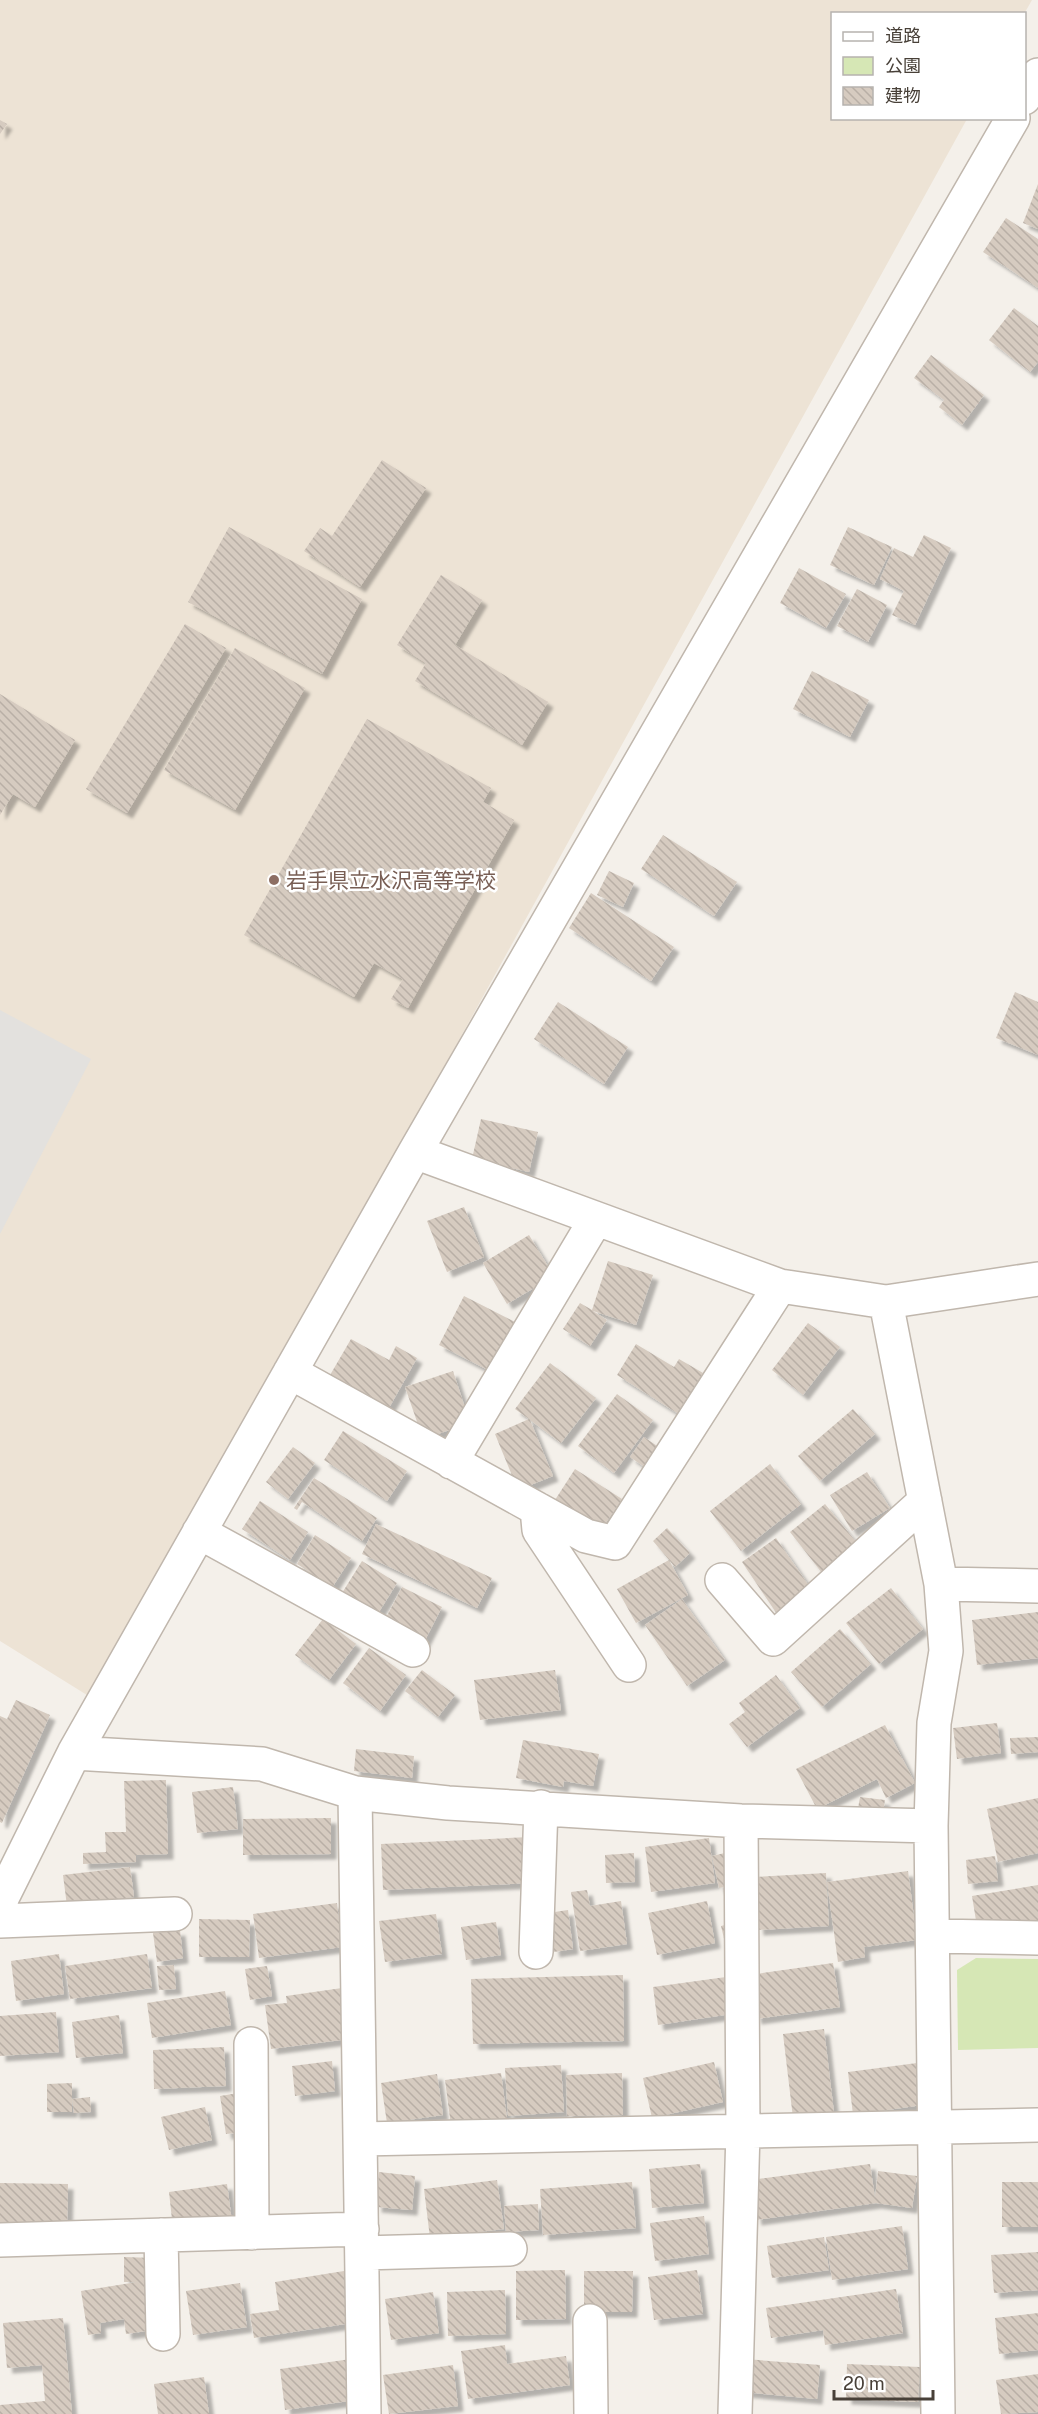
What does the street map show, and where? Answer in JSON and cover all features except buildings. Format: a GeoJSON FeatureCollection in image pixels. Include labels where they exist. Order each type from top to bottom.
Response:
{"type":"FeatureCollection","features":[{"type":"Feature","properties":{"kind":"street"},"geometry":{"type":"LineString","coordinates":[[1026,95],[1038,75]]}},
{"type":"Feature","properties":{"kind":"street"},"geometry":{"type":"LineString","coordinates":[[0,1902],[74,1753],[199,1532],[415,1152],[1012,120]]}},
{"type":"Feature","properties":{"kind":"street"},"geometry":{"type":"LineString","coordinates":[[415,1152],[780,1286],[886,1302],[1038,1278]]}},
{"type":"Feature","properties":{"kind":"street"},"geometry":{"type":"LineString","coordinates":[[451,1462],[596,1219]]}},
{"type":"Feature","properties":{"kind":"street"},"geometry":{"type":"LineString","coordinates":[[290,1372],[586,1536],[615,1543],[780,1286]]}},
{"type":"Feature","properties":{"kind":"street"},"geometry":{"type":"LineString","coordinates":[[886,1302],[941,1584],[946,1651],[934,1723],[931,1826],[938,2414]]}},
{"type":"Feature","properties":{"kind":"street"},"geometry":{"type":"LineString","coordinates":[[722,1580],[772,1639],[925,1501]]}},
{"type":"Feature","properties":{"kind":"street"},"geometry":{"type":"LineString","coordinates":[[537,1509],[539,1530],[629,1665]]}},
{"type":"Feature","properties":{"kind":"street"},"geometry":{"type":"LineString","coordinates":[[199,1532],[413,1650]]}},
{"type":"Feature","properties":{"kind":"street"},"geometry":{"type":"LineString","coordinates":[[941,1584],[1038,1586]]}},
{"type":"Feature","properties":{"kind":"street"},"geometry":{"type":"LineString","coordinates":[[74,1753],[262,1764],[355,1793],[448,1803],[741,1821],[931,1826]]}},
{"type":"Feature","properties":{"kind":"street"},"geometry":{"type":"LineString","coordinates":[[355,1793],[364,2414]]}},
{"type":"Feature","properties":{"kind":"street"},"geometry":{"type":"LineString","coordinates":[[536,1952],[541,1807]]}},
{"type":"Feature","properties":{"kind":"street"},"geometry":{"type":"LineString","coordinates":[[735,2414],[743,2131],[741,1821]]}},
{"type":"Feature","properties":{"kind":"street"},"geometry":{"type":"LineString","coordinates":[[0,1921],[175,1914]]}},
{"type":"Feature","properties":{"kind":"street"},"geometry":{"type":"LineString","coordinates":[[933,1936],[1038,1938]]}},
{"type":"Feature","properties":{"kind":"street"},"geometry":{"type":"LineString","coordinates":[[251,2044],[252,2233]]}},
{"type":"Feature","properties":{"kind":"street"},"geometry":{"type":"LineString","coordinates":[[360,2139],[1038,2125]]}},
{"type":"Feature","properties":{"kind":"street"},"geometry":{"type":"LineString","coordinates":[[0,2240],[252,2233],[510,2249]]}},
{"type":"Feature","properties":{"kind":"street"},"geometry":{"type":"LineString","coordinates":[[161,2235],[163,2334]]}},
{"type":"Feature","properties":{"kind":"street"},"geometry":{"type":"LineString","coordinates":[[590,2321],[591,2414]]}},
{"type":"Feature","properties":{"kind":"shaded area","name":"岩手県立水沢高等学校"},"geometry":{"type":"Polygon","coordinates":[[[0,0],[1032,0],[1025,12],[831,12],[831,120],[966,120],[95,1700],[0,1641],[0,0]]]}},
{"type":"Feature","properties":{"kind":"shaded area"},"geometry":{"type":"Polygon","coordinates":[[[0,1010],[91,1059],[0,1234],[0,1010]]]}},
{"type":"Feature","properties":{"kind":"green space"},"geometry":{"type":"Polygon","coordinates":[[[976,1958],[1038,1959],[1038,2048],[958,2050],[957,1970],[976,1958]]]}},
{"type":"Feature","properties":{"kind":"place","name":"岩手県立水沢高等学校"},"geometry":{"type":"Point","coordinates":[274,880]}}]}
